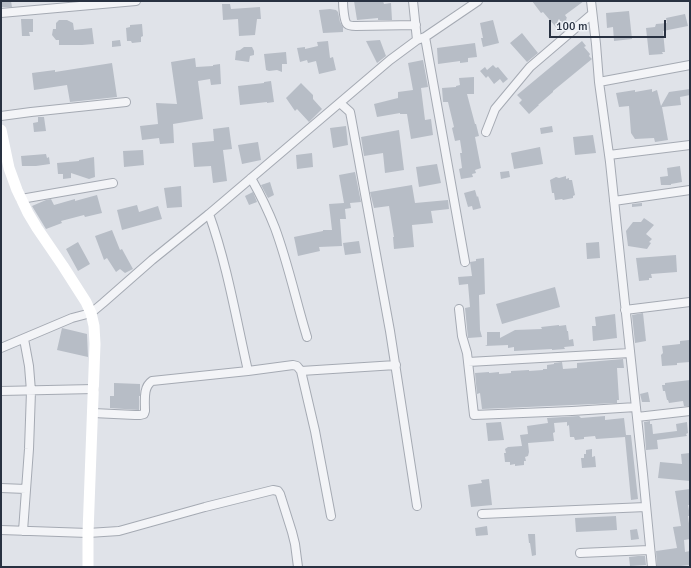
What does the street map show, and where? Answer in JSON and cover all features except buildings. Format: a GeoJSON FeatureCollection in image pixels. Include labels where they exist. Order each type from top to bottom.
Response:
{"type":"FeatureCollection","features":[{"type":"Feature","properties":{"kind":"main road"},"geometry":{"type":"LineString","coordinates":[[1,130],[9,168],[21,199],[37,228],[86,302],[91,313],[94,326],[94,389],[88,567]]}},
{"type":"Feature","properties":{"kind":"street"},"geometry":{"type":"LineString","coordinates":[[1,13],[136,1]]}},
{"type":"Feature","properties":{"kind":"street"},"geometry":{"type":"LineString","coordinates":[[343,1],[345,21],[350,26],[416,25]]}},
{"type":"Feature","properties":{"kind":"street"},"geometry":{"type":"LineString","coordinates":[[414,1],[416,40]]}},
{"type":"Feature","properties":{"kind":"street"},"geometry":{"type":"LineString","coordinates":[[1,348],[72,318],[91,313],[390,60],[416,40],[425,38],[478,1]]}},
{"type":"Feature","properties":{"kind":"street"},"geometry":{"type":"LineString","coordinates":[[590,1],[609,154],[652,567]]}},
{"type":"Feature","properties":{"kind":"street"},"geometry":{"type":"LineString","coordinates":[[486,132],[495,109],[530,67],[592,14]]}},
{"type":"Feature","properties":{"kind":"street"},"geometry":{"type":"LineString","coordinates":[[425,38],[465,262]]}},
{"type":"Feature","properties":{"kind":"street"},"geometry":{"type":"LineString","coordinates":[[599,82],[690,65]]}},
{"type":"Feature","properties":{"kind":"street"},"geometry":{"type":"LineString","coordinates":[[1,116],[126,102]]}},
{"type":"Feature","properties":{"kind":"street"},"geometry":{"type":"LineString","coordinates":[[340,103],[350,112],[351,117],[396,365],[417,506]]}},
{"type":"Feature","properties":{"kind":"street"},"geometry":{"type":"LineString","coordinates":[[609,154],[690,145]]}},
{"type":"Feature","properties":{"kind":"street"},"geometry":{"type":"LineString","coordinates":[[251,178],[264,202],[274,227],[307,337]]}},
{"type":"Feature","properties":{"kind":"street"},"geometry":{"type":"LineString","coordinates":[[21,199],[113,184]]}},
{"type":"Feature","properties":{"kind":"street"},"geometry":{"type":"LineString","coordinates":[[614,201],[690,190]]}},
{"type":"Feature","properties":{"kind":"street"},"geometry":{"type":"LineString","coordinates":[[209,214],[227,275],[248,371]]}},
{"type":"Feature","properties":{"kind":"street"},"geometry":{"type":"LineString","coordinates":[[625,310],[690,302]]}},
{"type":"Feature","properties":{"kind":"street"},"geometry":{"type":"LineString","coordinates":[[459,309],[462,336],[467,353],[474,415],[636,407]]}},
{"type":"Feature","properties":{"kind":"street"},"geometry":{"type":"LineString","coordinates":[[23,532],[29,449],[31,390],[29,366],[24,339]]}},
{"type":"Feature","properties":{"kind":"street"},"geometry":{"type":"LineString","coordinates":[[468,362],[630,353]]}},
{"type":"Feature","properties":{"kind":"street"},"geometry":{"type":"LineString","coordinates":[[93,413],[144,414],[146,388],[152,381],[293,365],[297,366],[301,371],[315,432],[331,516]]}},
{"type":"Feature","properties":{"kind":"street"},"geometry":{"type":"LineString","coordinates":[[301,371],[396,365]]}},
{"type":"Feature","properties":{"kind":"street"},"geometry":{"type":"LineString","coordinates":[[1,391],[94,389]]}},
{"type":"Feature","properties":{"kind":"street"},"geometry":{"type":"LineString","coordinates":[[637,417],[690,411]]}},
{"type":"Feature","properties":{"kind":"street"},"geometry":{"type":"LineString","coordinates":[[1,488],[26,489]]}},
{"type":"Feature","properties":{"kind":"street"},"geometry":{"type":"LineString","coordinates":[[1,530],[23,532],[88,533],[123,530],[205,506],[273,490],[278,491],[280,494],[290,524],[295,544],[298,567]]}},
{"type":"Feature","properties":{"kind":"street"},"geometry":{"type":"LineString","coordinates":[[482,514],[646,506]]}},
{"type":"Feature","properties":{"kind":"street"},"geometry":{"type":"LineString","coordinates":[[580,553],[650,550]]}}]}
